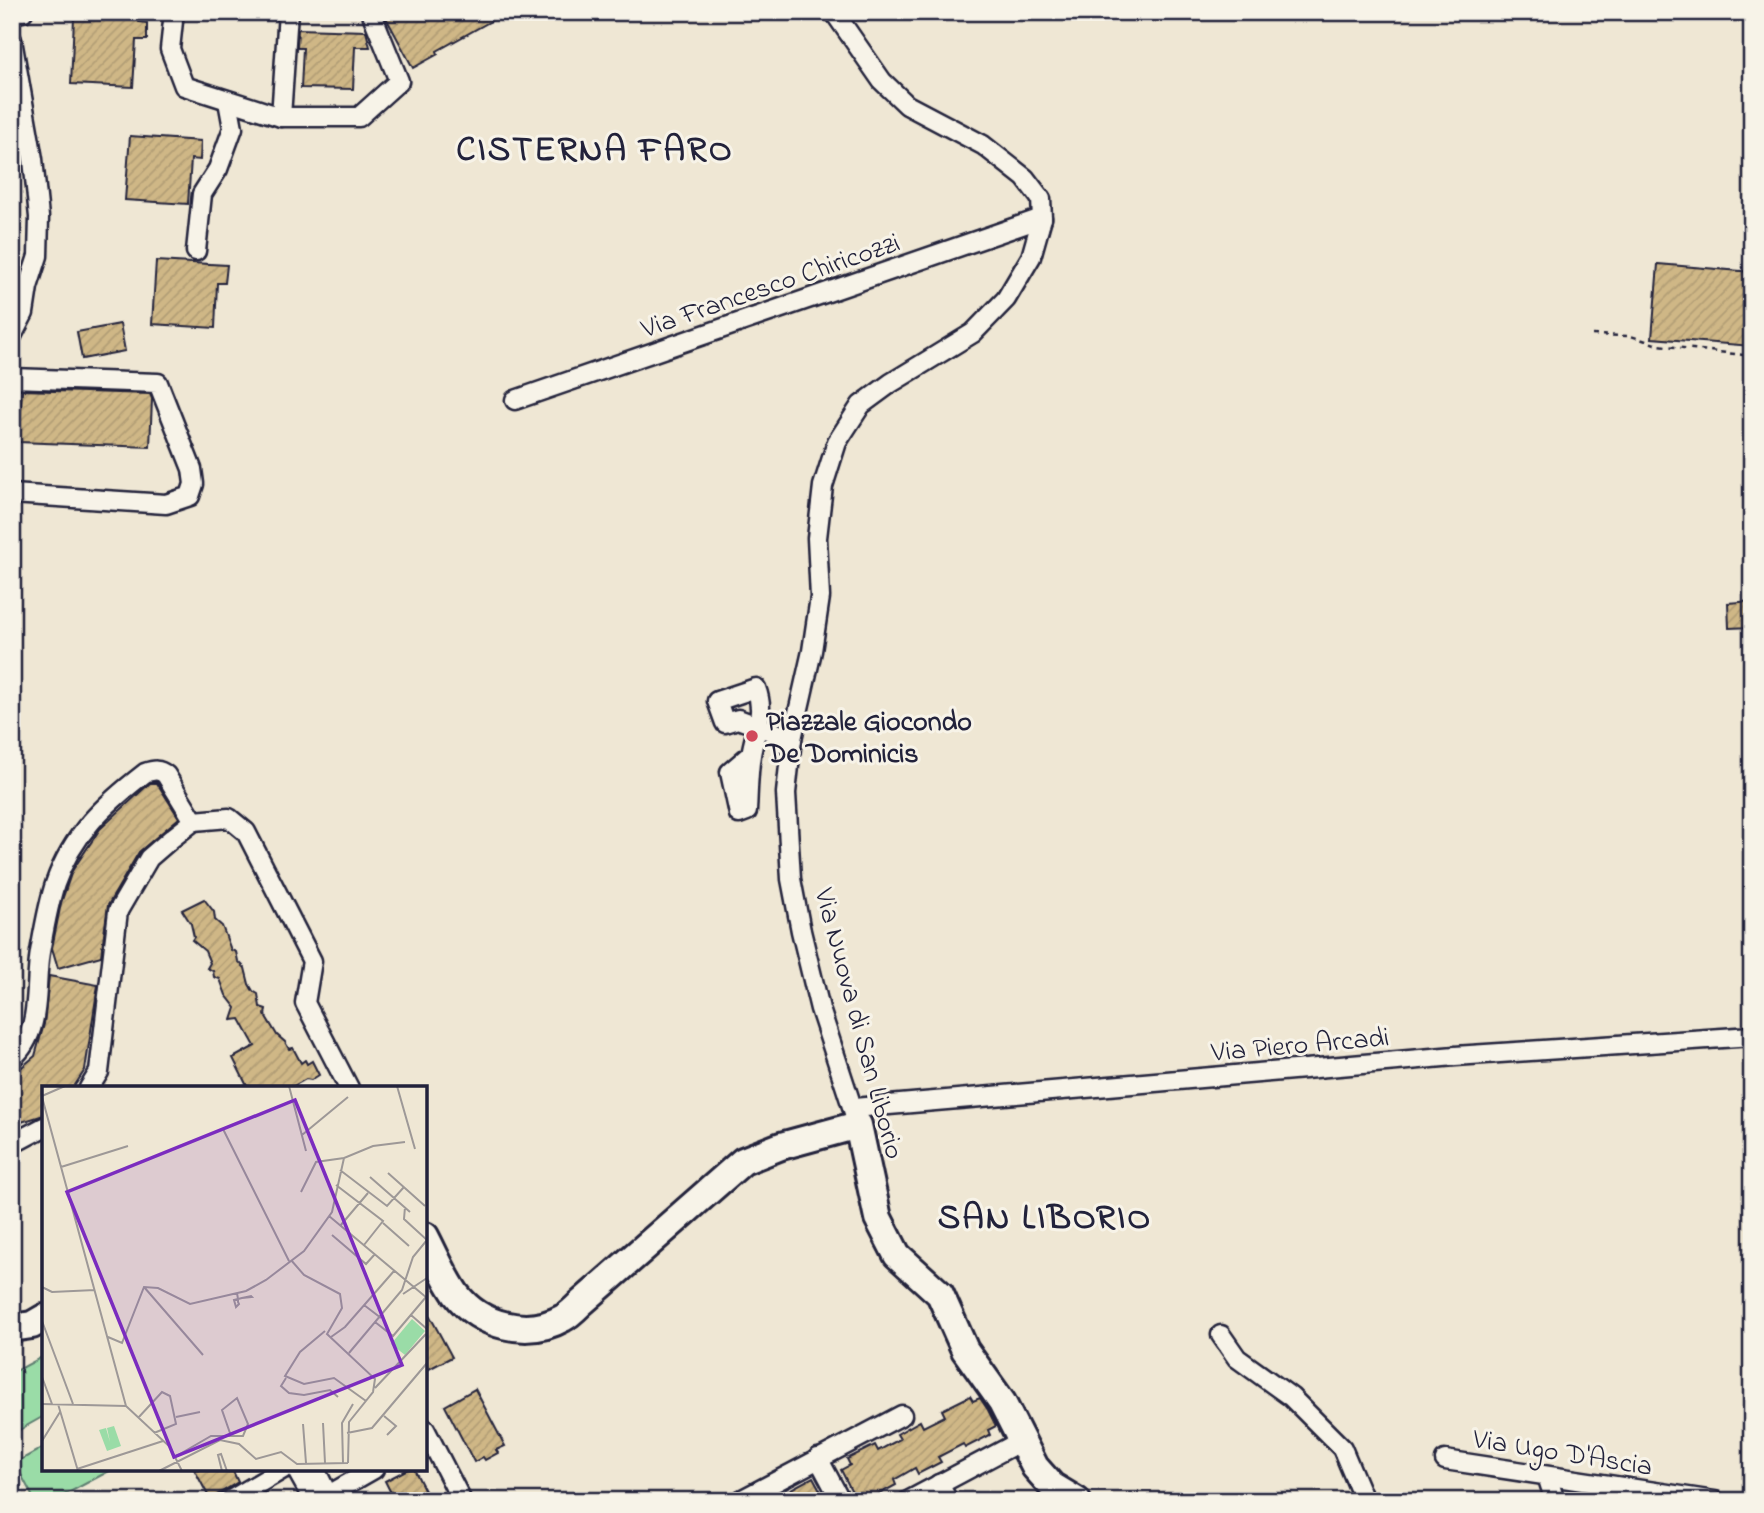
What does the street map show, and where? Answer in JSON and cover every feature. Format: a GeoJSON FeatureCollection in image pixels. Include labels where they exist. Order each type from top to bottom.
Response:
{"type":"FeatureCollection","features":[{"type":"Feature","properties":{"kind":"street"},"geometry":{"type":"LineString","coordinates":[[12,15],[23,12]]}},
{"type":"Feature","properties":{"kind":"street"},"geometry":{"type":"LineString","coordinates":[[174,12],[170,49],[184,86],[281,117],[359,117],[398,81],[371,12]]}},
{"type":"Feature","properties":{"kind":"street"},"geometry":{"type":"LineString","coordinates":[[281,117],[288,12]]}},
{"type":"Feature","properties":{"kind":"street"},"geometry":{"type":"LineString","coordinates":[[834,12],[882,81],[906,105],[983,145],[1025,178],[1041,199],[1042,218]]}},
{"type":"Feature","properties":{"kind":"street"},"geometry":{"type":"LineString","coordinates":[[12,40],[33,159],[39,217],[38,256],[28,287],[24,313],[12,336]]}},
{"type":"Feature","properties":{"kind":"street"},"geometry":{"type":"LineString","coordinates":[[197,251],[202,194],[218,169],[233,128],[228,102]]}},
{"type":"Feature","properties":{"kind":"street","name":"Via Francesco Chiricozzi"},"geometry":{"type":"LineString","coordinates":[[515,400],[1042,218]]}},
{"type":"Feature","properties":{"kind":"street","name":"Via Nuova di San Liborio"},"geometry":{"type":"LineString","coordinates":[[1042,218],[1031,257],[1006,299],[974,333],[891,383],[861,405],[837,442],[823,486],[817,538],[820,597],[812,651],[792,739],[786,793],[791,879],[801,931],[820,1009],[856,1116],[878,1218],[897,1255],[940,1294],[965,1350],[1002,1402],[1035,1467],[1052,1486],[1077,1501]]}},
{"type":"Feature","properties":{"kind":"street"},"geometry":{"type":"LineString","coordinates":[[12,378],[158,383],[192,469],[194,484],[190,496],[166,504],[12,494]]}},
{"type":"Feature","properties":{"kind":"street"},"geometry":{"type":"LineString","coordinates":[[751,754],[758,727],[792,739]]}},
{"type":"Feature","properties":{"kind":"street"},"geometry":{"type":"LineString","coordinates":[[12,1058],[24,1045],[35,1015],[40,953],[55,883],[77,837],[104,805],[145,773],[153,770],[166,775],[194,821]]}},
{"type":"Feature","properties":{"kind":"street"},"geometry":{"type":"LineString","coordinates":[[90,1086],[99,1072],[118,911],[149,858],[194,821],[229,818],[246,832],[312,961],[305,1003],[348,1086]]}},
{"type":"Feature","properties":{"kind":"street","name":"Via Piero Arcadi"},"geometry":{"type":"LineString","coordinates":[[856,1116],[1441,1057],[1752,1036]]}},
{"type":"Feature","properties":{"kind":"street"},"geometry":{"type":"LineString","coordinates":[[427,1240],[456,1293],[467,1306],[486,1320],[523,1328],[547,1325],[564,1318],[743,1161],[856,1116]]}},
{"type":"Feature","properties":{"kind":"street"},"geometry":{"type":"LineString","coordinates":[[12,1144],[42,1128]]}},
{"type":"Feature","properties":{"kind":"street"},"geometry":{"type":"LineString","coordinates":[[12,1328],[32,1325],[42,1319]]}},
{"type":"Feature","properties":{"kind":"street"},"geometry":{"type":"LineString","coordinates":[[1221,1335],[1237,1358],[1291,1397],[1342,1448],[1362,1493],[1362,1501]]}},
{"type":"Feature","properties":{"kind":"street"},"geometry":{"type":"LineString","coordinates":[[739,1501],[902,1415]]}},
{"type":"Feature","properties":{"kind":"street"},"geometry":{"type":"LineString","coordinates":[[427,1435],[462,1501]]}},
{"type":"Feature","properties":{"kind":"street"},"geometry":{"type":"LineString","coordinates":[[908,1501],[1021,1441]]}},
{"type":"Feature","properties":{"kind":"street"},"geometry":{"type":"LineString","coordinates":[[818,1458],[841,1501]]}},
{"type":"Feature","properties":{"kind":"street","name":"Via Ugo D'Ascia"},"geometry":{"type":"LineString","coordinates":[[1445,1460],[1715,1501]]}},
{"type":"Feature","properties":{"kind":"street"},"geometry":{"type":"LineString","coordinates":[[229,1501],[280,1471]]}},
{"type":"Feature","properties":{"kind":"street"},"geometry":{"type":"LineString","coordinates":[[298,1471],[323,1499]]}},
{"type":"Feature","properties":{"kind":"street"},"geometry":{"type":"LineString","coordinates":[[316,1471],[323,1499]]}},
{"type":"Feature","properties":{"kind":"street"},"geometry":{"type":"LineString","coordinates":[[323,1499],[371,1471]]}},
{"type":"Feature","properties":{"kind":"street"},"geometry":{"type":"LineString","coordinates":[[1547,1476],[1555,1501]]}},
{"type":"Feature","properties":{"kind":"street"},"geometry":{"type":"LineString","coordinates":[[939,1484],[948,1501]]}},
{"type":"Feature","properties":{"kind":"path"},"geometry":{"type":"LineString","coordinates":[[1592,335],[1632,336],[1658,345],[1752,356]]}},
{"type":"Feature","properties":{"kind":"green space"},"geometry":{"type":"Polygon","coordinates":[[[42,1357],[42,1417],[12,1434],[12,1373],[42,1357]]]}},
{"type":"Feature","properties":{"kind":"green space"},"geometry":{"type":"Polygon","coordinates":[[[42,1448],[42,1471],[109,1471],[53,1501],[35,1501],[15,1463],[42,1448]]]}},
{"type":"Feature","properties":{"kind":"building"},"geometry":{"type":"Polygon","coordinates":[[[124,12],[140,12],[139,22],[147,23],[147,40],[136,40],[133,87],[71,84],[74,18],[124,20],[124,12]]]}},
{"type":"Feature","properties":{"kind":"building"},"geometry":{"type":"Polygon","coordinates":[[[383,12],[507,12],[437,51],[438,54],[413,68],[383,12]]]}},
{"type":"Feature","properties":{"kind":"building"},"geometry":{"type":"Polygon","coordinates":[[[298,29],[366,31],[370,47],[355,47],[353,89],[301,88],[303,48],[297,48],[298,29]]]}},
{"type":"Feature","properties":{"kind":"building"},"geometry":{"type":"Polygon","coordinates":[[[130,136],[201,141],[200,160],[191,159],[188,204],[125,200],[130,136]]]}},
{"type":"Feature","properties":{"kind":"building"},"geometry":{"type":"Polygon","coordinates":[[[156,261],[227,265],[225,283],[217,283],[215,328],[152,324],[156,261]]]}},
{"type":"Feature","properties":{"kind":"building"},"geometry":{"type":"Polygon","coordinates":[[[1658,264],[1752,272],[1752,346],[1652,338],[1658,264]]]}},
{"type":"Feature","properties":{"kind":"building"},"geometry":{"type":"Polygon","coordinates":[[[120,324],[125,351],[82,359],[77,332],[120,324]]]}},
{"type":"Feature","properties":{"kind":"building"},"geometry":{"type":"Polygon","coordinates":[[[22,390],[150,394],[150,447],[18,442],[22,390]]]}},
{"type":"Feature","properties":{"kind":"building"},"geometry":{"type":"Polygon","coordinates":[[[1752,601],[1752,627],[1729,628],[1728,603],[1752,601]]]}},
{"type":"Feature","properties":{"kind":"building"},"geometry":{"type":"Polygon","coordinates":[[[150,783],[157,783],[179,818],[139,852],[108,905],[101,956],[58,968],[52,948],[61,903],[72,871],[100,829],[150,783]]]}},
{"type":"Feature","properties":{"kind":"building"},"geometry":{"type":"Polygon","coordinates":[[[204,899],[214,912],[215,920],[222,926],[231,950],[236,952],[238,961],[245,968],[249,984],[258,994],[260,1007],[266,1009],[265,1015],[277,1035],[289,1049],[293,1048],[301,1063],[305,1060],[307,1064],[312,1061],[319,1075],[294,1086],[247,1086],[233,1058],[255,1046],[240,1019],[232,1020],[236,1008],[226,995],[220,979],[214,977],[213,971],[207,968],[210,963],[205,951],[192,940],[194,937],[191,924],[182,910],[204,899]]]}},
{"type":"Feature","properties":{"kind":"building"},"geometry":{"type":"Polygon","coordinates":[[[49,976],[98,985],[85,1070],[74,1086],[42,1086],[42,1116],[12,1125],[12,1072],[35,1056],[44,1024],[49,976]]]}},
{"type":"Feature","properties":{"kind":"building"},"geometry":{"type":"Polygon","coordinates":[[[427,1311],[452,1357],[427,1370],[427,1311]]]}},
{"type":"Feature","properties":{"kind":"building"},"geometry":{"type":"Polygon","coordinates":[[[475,1389],[505,1446],[485,1460],[483,1457],[474,1462],[445,1406],[475,1389]]]}},
{"type":"Feature","properties":{"kind":"building"},"geometry":{"type":"Polygon","coordinates":[[[970,1396],[973,1401],[980,1398],[988,1410],[996,1426],[988,1430],[990,1435],[965,1448],[963,1444],[938,1457],[941,1462],[918,1474],[915,1468],[894,1480],[896,1485],[870,1499],[867,1494],[856,1500],[841,1470],[850,1465],[847,1459],[875,1445],[878,1451],[900,1439],[897,1434],[920,1421],[923,1427],[945,1416],[942,1410],[970,1396]]]}},
{"type":"Feature","properties":{"kind":"building"},"geometry":{"type":"Polygon","coordinates":[[[195,1471],[233,1471],[238,1482],[210,1499],[195,1471]]]}},
{"type":"Feature","properties":{"kind":"building"},"geometry":{"type":"Polygon","coordinates":[[[404,1471],[415,1471],[430,1501],[395,1501],[385,1481],[404,1471]]]}},
{"type":"Feature","properties":{"kind":"building"},"geometry":{"type":"Polygon","coordinates":[[[813,1477],[826,1501],[769,1501],[813,1477]]]}},
{"type":"Feature","properties":{"kind":"place","name":"Piazzale Giocondo De Dominicis"},"geometry":{"type":"Point","coordinates":[752,736]}},
{"type":"Feature","properties":{"kind":"district","name":"CISTERNA FARO"},"geometry":{"type":"Point","coordinates":[595,148]}},
{"type":"Feature","properties":{"kind":"district","name":"SAN LIBORIO"},"geometry":{"type":"Point","coordinates":[1045,1216]}}]}
